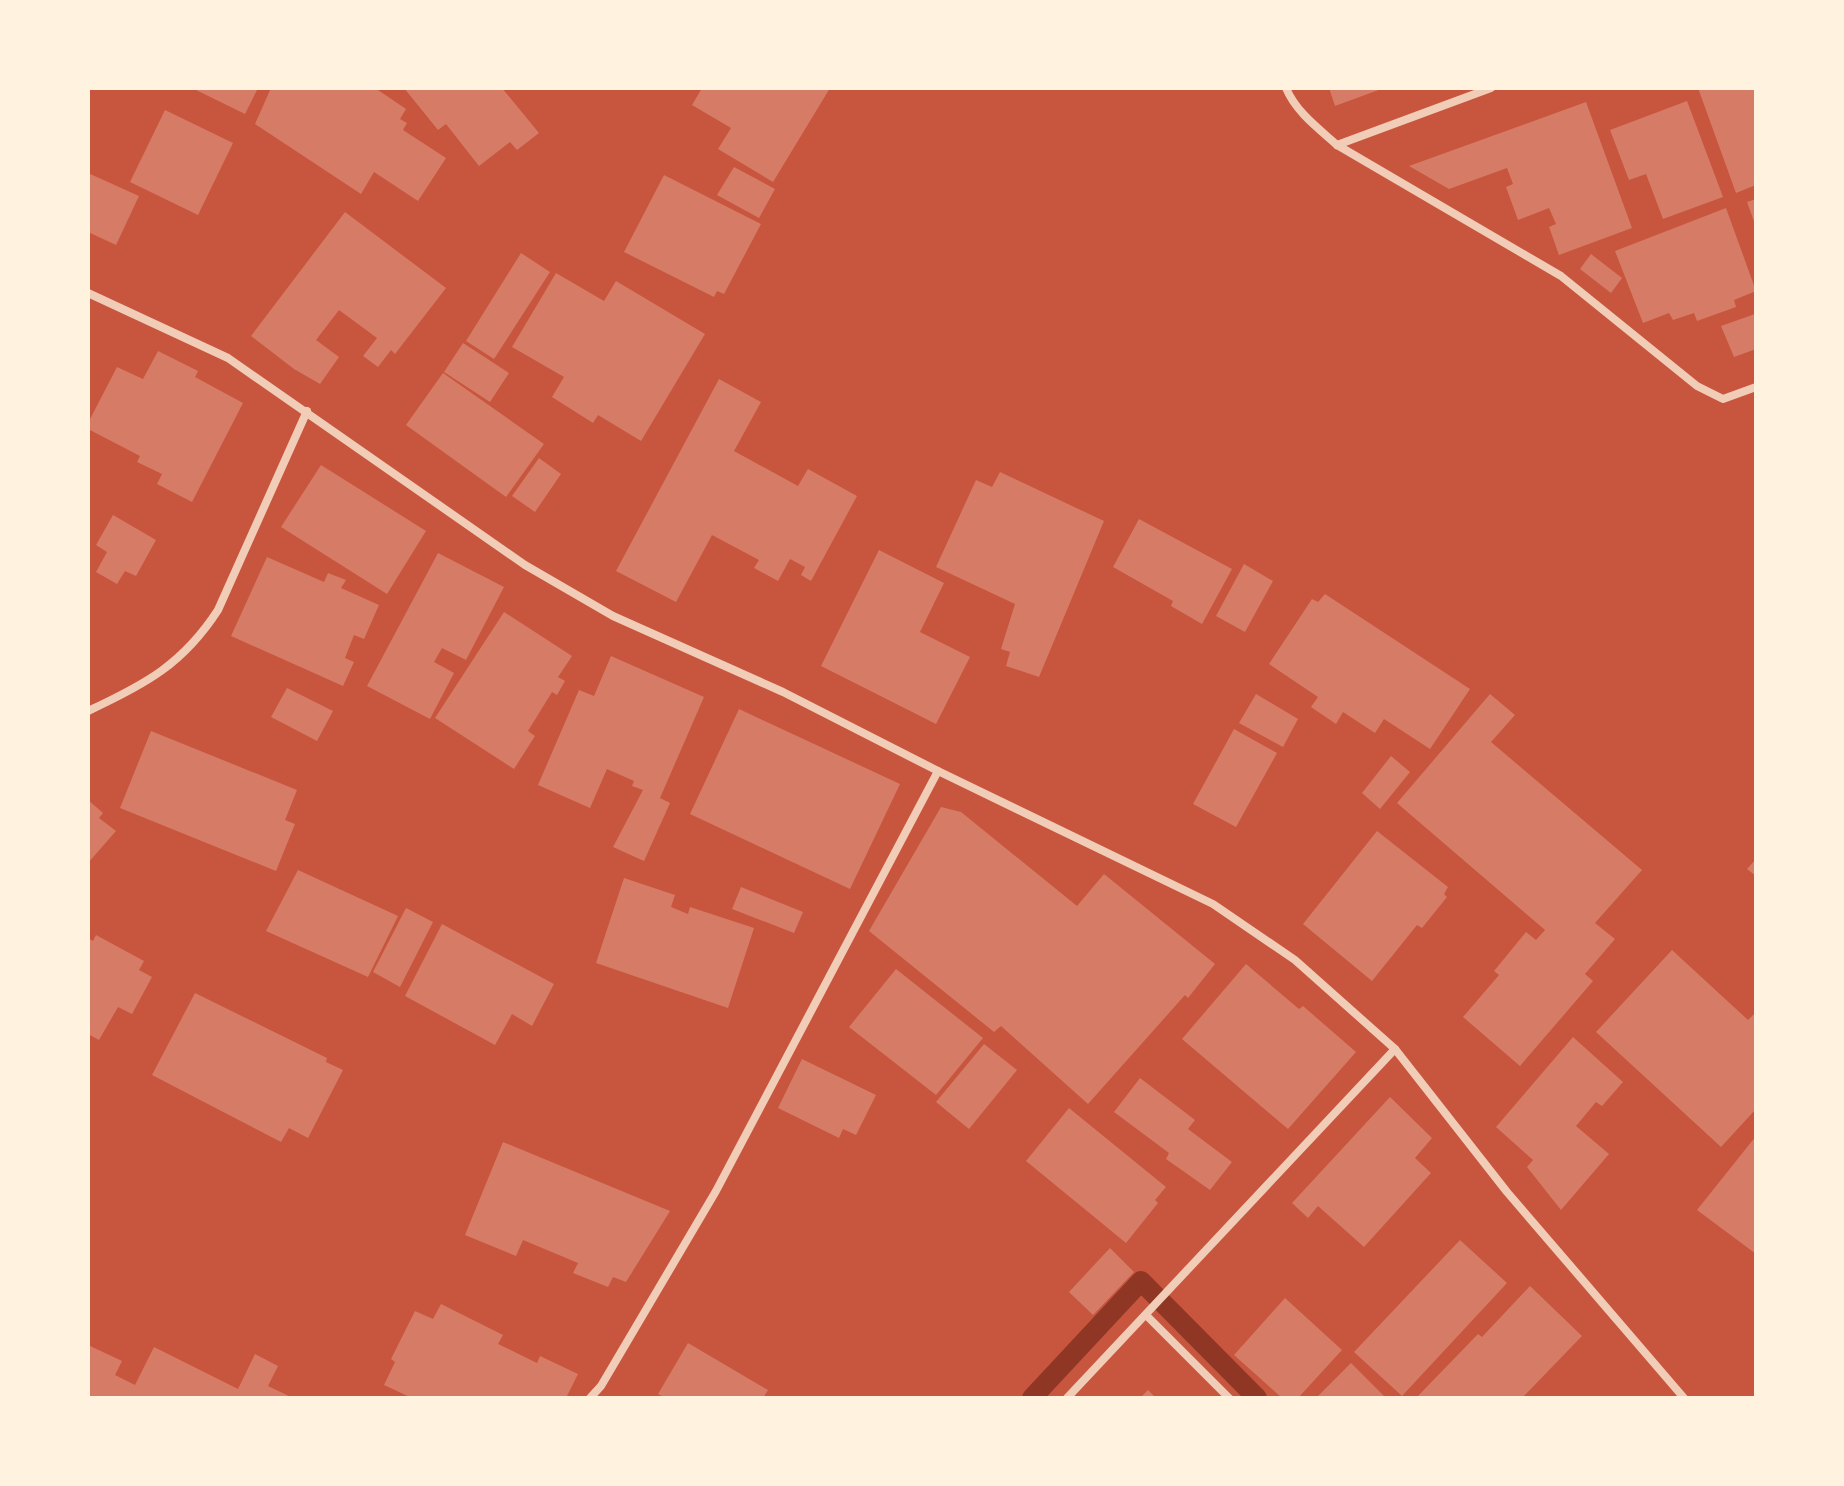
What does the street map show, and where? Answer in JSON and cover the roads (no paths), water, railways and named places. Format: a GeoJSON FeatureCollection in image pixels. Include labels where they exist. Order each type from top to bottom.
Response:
{"type":"FeatureCollection","features":[{"type":"Feature","properties":{"kind":"street"},"geometry":{"type":"LineString","coordinates":[[1286,88],[1306,118],[1337,145],[1561,276],[1697,386],[1723,399],[1756,387]]}},
{"type":"Feature","properties":{"kind":"street"},"geometry":{"type":"LineString","coordinates":[[1337,145],[1491,88]]}},
{"type":"Feature","properties":{"kind":"street"},"geometry":{"type":"LineString","coordinates":[[88,293],[228,358],[525,565],[613,616],[783,692],[1213,904],[1295,960],[1395,1049],[1507,1192],[1684,1398]]}},
{"type":"Feature","properties":{"kind":"street"},"geometry":{"type":"LineString","coordinates":[[88,711],[170,667],[200,638],[218,610],[307,411]]}},
{"type":"Feature","properties":{"kind":"street"},"geometry":{"type":"LineString","coordinates":[[590,1398],[601,1386],[716,1191],[938,771]]}},
{"type":"Feature","properties":{"kind":"street"},"geometry":{"type":"LineString","coordinates":[[1067,1398],[1395,1049]]}},
{"type":"Feature","properties":{"kind":"street"},"geometry":{"type":"LineString","coordinates":[[1147,1313],[1229,1398]]}},
{"type":"Feature","properties":{"kind":"waterway"},"geometry":{"type":"LineString","coordinates":[[1032,1398],[1141,1281],[1257,1398]]}}]}
